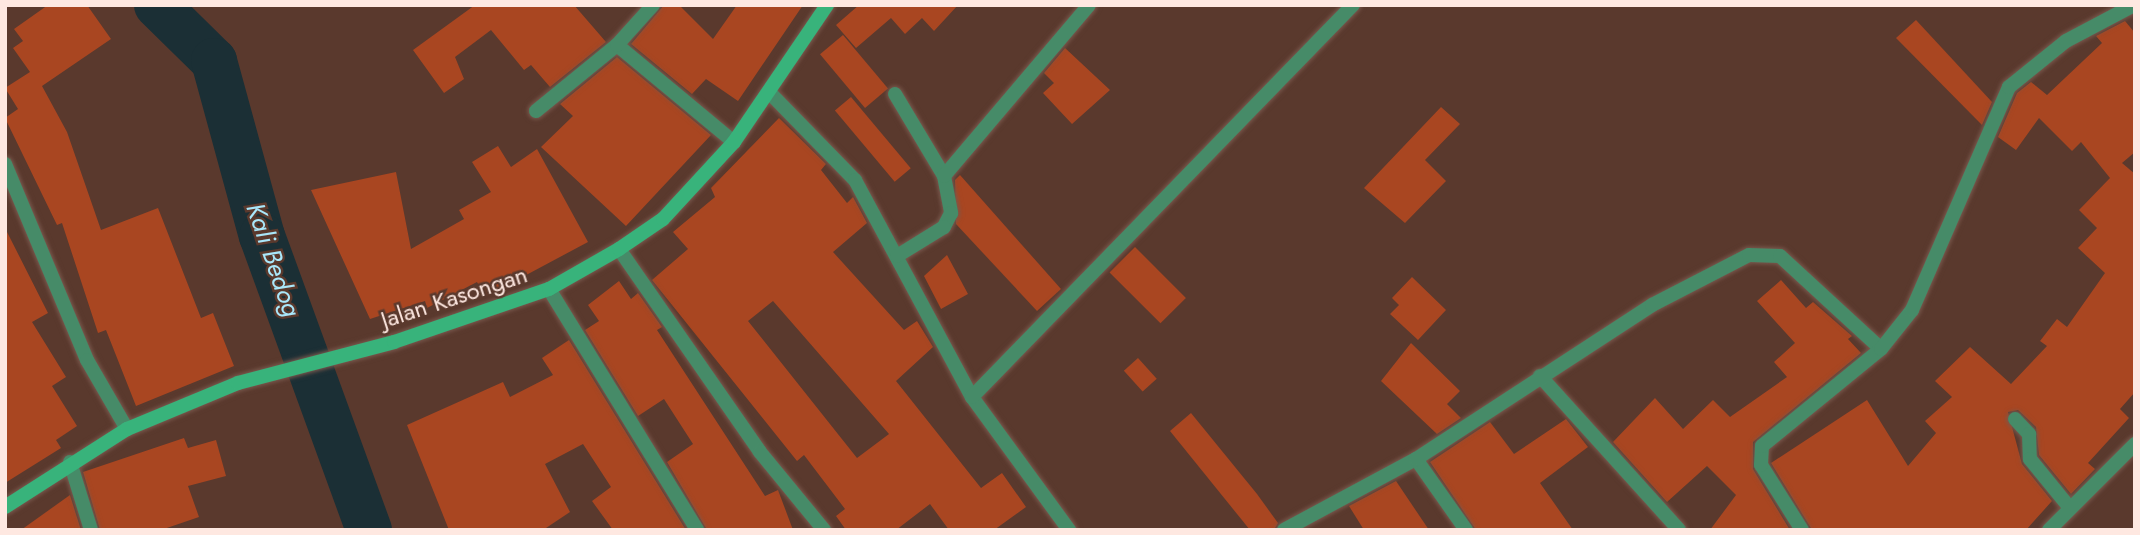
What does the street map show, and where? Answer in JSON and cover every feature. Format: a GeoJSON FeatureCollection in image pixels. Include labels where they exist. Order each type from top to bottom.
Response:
{"type":"FeatureCollection","features":[{"type":"Feature","properties":{"kind":"main road","name":"Jalan Kasongan"},"geometry":{"type":"LineString","coordinates":[[5,507],[70,462],[127,429],[238,383],[394,342],[549,289],[619,249],[663,219],[734,142],[770,93],[827,5]]}},
{"type":"Feature","properties":{"kind":"street"},"geometry":{"type":"LineString","coordinates":[[536,111],[617,45],[653,5]]}},
{"type":"Feature","properties":{"kind":"street"},"geometry":{"type":"LineString","coordinates":[[944,176],[1089,5]]}},
{"type":"Feature","properties":{"kind":"street"},"geometry":{"type":"LineString","coordinates":[[972,397],[1353,5]]}},
{"type":"Feature","properties":{"kind":"street"},"geometry":{"type":"LineString","coordinates":[[1802,530],[1761,465],[1762,446],[1881,349],[1925,284],[2009,87],[2066,41],[2134,5]]}},
{"type":"Feature","properties":{"kind":"street"},"geometry":{"type":"LineString","coordinates":[[617,45],[734,142]]}},
{"type":"Feature","properties":{"kind":"street"},"geometry":{"type":"LineString","coordinates":[[770,93],[855,180],[972,397],[1069,530]]}},
{"type":"Feature","properties":{"kind":"street"},"geometry":{"type":"LineString","coordinates":[[895,94],[944,176],[949,223],[897,256]]}},
{"type":"Feature","properties":{"kind":"street"},"geometry":{"type":"LineString","coordinates":[[5,164],[86,360],[127,429]]}},
{"type":"Feature","properties":{"kind":"street"},"geometry":{"type":"LineString","coordinates":[[619,249],[760,452],[824,530]]}},
{"type":"Feature","properties":{"kind":"street"},"geometry":{"type":"LineString","coordinates":[[1284,530],[1416,459],[1652,305],[1760,252],[1789,262],[1881,349]]}},
{"type":"Feature","properties":{"kind":"street"},"geometry":{"type":"LineString","coordinates":[[549,289],[697,530]]}},
{"type":"Feature","properties":{"kind":"street"},"geometry":{"type":"LineString","coordinates":[[1540,376],[1679,530]]}},
{"type":"Feature","properties":{"kind":"street"},"geometry":{"type":"LineString","coordinates":[[2015,419],[2029,434],[2030,459],[2070,508]]}},
{"type":"Feature","properties":{"kind":"street"},"geometry":{"type":"LineString","coordinates":[[2049,530],[2135,444]]}},
{"type":"Feature","properties":{"kind":"street"},"geometry":{"type":"LineString","coordinates":[[1416,459],[1465,530]]}},
{"type":"Feature","properties":{"kind":"street"},"geometry":{"type":"LineString","coordinates":[[70,462],[91,530]]}},
{"type":"Feature","properties":{"kind":"building"},"geometry":{"type":"Polygon","coordinates":[[[48,5],[87,5],[111,39],[42,86],[67,132],[101,230],[158,208],[201,318],[213,313],[234,366],[136,406],[106,330],[98,333],[62,223],[57,225],[5,118],[18,109],[5,88],[30,72],[13,48],[23,41],[14,29],[48,5]]]}},
{"type":"Feature","properties":{"kind":"building"},"geometry":{"type":"Polygon","coordinates":[[[475,5],[574,5],[606,42],[550,87],[531,65],[524,70],[491,30],[455,57],[464,79],[444,93],[413,50],[475,5]]]}},
{"type":"Feature","properties":{"kind":"building"},"geometry":{"type":"Polygon","coordinates":[[[664,5],[679,5],[713,39],[737,5],[803,5],[738,101],[706,79],[692,94],[631,44],[664,5]]]}},
{"type":"Feature","properties":{"kind":"building"},"geometry":{"type":"Polygon","coordinates":[[[859,5],[958,5],[934,31],[922,18],[905,34],[891,18],[856,48],[836,25],[859,5]]]}},
{"type":"Feature","properties":{"kind":"building"},"geometry":{"type":"Polygon","coordinates":[[[1916,20],[1992,102],[1982,125],[1896,38],[1916,20]]]}},
{"type":"Feature","properties":{"kind":"building"},"geometry":{"type":"Polygon","coordinates":[[[2125,21],[2135,33],[2135,152],[2122,163],[2135,174],[2135,392],[2120,409],[2129,418],[2088,463],[2095,469],[2071,494],[2039,455],[2036,427],[2018,410],[2008,412],[2022,464],[2052,501],[2026,530],[1812,530],[1771,463],[1867,400],[1908,466],[1936,433],[1925,421],[1952,397],[1935,381],[1970,347],[2011,384],[2047,346],[2040,341],[2057,319],[2067,327],[2105,273],[2078,248],[2097,228],[2079,210],[2110,178],[2081,142],[2072,151],[2039,118],[2016,150],[1998,137],[2017,93],[2031,82],[2047,95],[2102,43],[2096,36],[2125,21]]]}},
{"type":"Feature","properties":{"kind":"building"},"geometry":{"type":"Polygon","coordinates":[[[843,35],[888,89],[865,108],[820,54],[843,35]]]}},
{"type":"Feature","properties":{"kind":"building"},"geometry":{"type":"Polygon","coordinates":[[[1065,48],[1110,90],[1072,124],[1043,93],[1054,83],[1044,73],[1065,48]]]}},
{"type":"Feature","properties":{"kind":"building"},"geometry":{"type":"Polygon","coordinates":[[[617,57],[711,135],[626,226],[541,147],[573,116],[560,104],[617,57]]]}},
{"type":"Feature","properties":{"kind":"building"},"geometry":{"type":"Polygon","coordinates":[[[851,97],[911,168],[895,182],[835,110],[851,97]]]}},
{"type":"Feature","properties":{"kind":"building"},"geometry":{"type":"Polygon","coordinates":[[[1441,107],[1460,124],[1425,160],[1446,181],[1405,223],[1364,188],[1441,107]]]}},
{"type":"Feature","properties":{"kind":"building"},"geometry":{"type":"Polygon","coordinates":[[[779,118],[826,164],[821,170],[847,203],[853,197],[867,223],[833,252],[904,330],[917,321],[933,347],[896,381],[981,488],[1002,473],[1026,507],[994,530],[949,530],[930,504],[896,530],[846,530],[836,516],[845,509],[804,455],[797,461],[652,280],[688,249],[673,232],[715,197],[711,188],[779,118]],[[773,301],[748,321],[857,458],[889,434],[773,301]]]}},
{"type":"Feature","properties":{"kind":"building"},"geometry":{"type":"Polygon","coordinates":[[[498,146],[511,167],[537,149],[588,242],[485,297],[477,282],[427,308],[425,301],[370,319],[311,190],[396,172],[411,249],[464,219],[459,210],[491,192],[472,162],[498,146]]]}},
{"type":"Feature","properties":{"kind":"building"},"geometry":{"type":"Polygon","coordinates":[[[960,175],[1061,289],[1037,311],[956,224],[955,180],[960,175]]]}},
{"type":"Feature","properties":{"kind":"building"},"geometry":{"type":"Polygon","coordinates":[[[5,228],[48,313],[32,322],[66,377],[52,386],[77,426],[56,440],[61,448],[5,483],[5,228]]]}},
{"type":"Feature","properties":{"kind":"building"},"geometry":{"type":"Polygon","coordinates":[[[1135,247],[1186,298],[1160,323],[1110,272],[1135,247]]]}},
{"type":"Feature","properties":{"kind":"building"},"geometry":{"type":"Polygon","coordinates":[[[947,255],[968,294],[941,309],[924,276],[947,255]]]}},
{"type":"Feature","properties":{"kind":"building"},"geometry":{"type":"Polygon","coordinates":[[[1412,277],[1446,310],[1418,340],[1390,314],[1399,305],[1392,298],[1412,277]]]}},
{"type":"Feature","properties":{"kind":"building"},"geometry":{"type":"Polygon","coordinates":[[[1781,280],[1806,308],[1813,302],[1852,336],[1848,339],[1861,353],[1753,442],[1753,469],[1790,530],[1710,530],[1736,495],[1707,466],[1667,502],[1613,442],[1655,398],[1683,429],[1713,400],[1730,417],[1787,377],[1774,362],[1795,343],[1757,301],[1781,280]]]}},
{"type":"Feature","properties":{"kind":"building"},"geometry":{"type":"Polygon","coordinates":[[[619,281],[631,299],[638,293],[662,327],[657,330],[765,496],[778,490],[793,530],[707,530],[667,462],[693,444],[664,399],[638,416],[585,330],[599,321],[588,305],[619,281]]]}},
{"type":"Feature","properties":{"kind":"building"},"geometry":{"type":"Polygon","coordinates":[[[569,340],[686,530],[613,530],[592,501],[611,487],[583,444],[545,464],[570,512],[543,530],[449,530],[407,425],[503,382],[510,397],[553,375],[542,358],[569,340]]]}},
{"type":"Feature","properties":{"kind":"building"},"geometry":{"type":"Polygon","coordinates":[[[1411,343],[1460,391],[1447,404],[1461,418],[1437,434],[1381,381],[1411,343]]]}},
{"type":"Feature","properties":{"kind":"building"},"geometry":{"type":"Polygon","coordinates":[[[1138,358],[1157,379],[1143,392],[1124,371],[1138,358]]]}},
{"type":"Feature","properties":{"kind":"building"},"geometry":{"type":"Polygon","coordinates":[[[1191,413],[1278,523],[1274,530],[1250,530],[1170,431],[1191,413]]]}},
{"type":"Feature","properties":{"kind":"building"},"geometry":{"type":"Polygon","coordinates":[[[1566,419],[1588,447],[1540,483],[1573,530],[1476,530],[1430,462],[1490,422],[1514,454],[1566,419]]]}},
{"type":"Feature","properties":{"kind":"building"},"geometry":{"type":"Polygon","coordinates":[[[184,438],[188,448],[216,440],[226,476],[188,486],[199,517],[161,530],[100,530],[83,472],[184,438]]]}},
{"type":"Feature","properties":{"kind":"building"},"geometry":{"type":"Polygon","coordinates":[[[1396,481],[1429,530],[1364,530],[1349,506],[1396,481]]]}},
{"type":"Feature","properties":{"kind":"building"},"geometry":{"type":"Polygon","coordinates":[[[70,495],[81,530],[21,530],[70,495]]]}},
{"type":"Feature","properties":{"kind":"waterway","name":"Kali Bedog"},"geometry":{"type":"LineString","coordinates":[[157,5],[214,61],[262,236],[369,530]]}}]}
